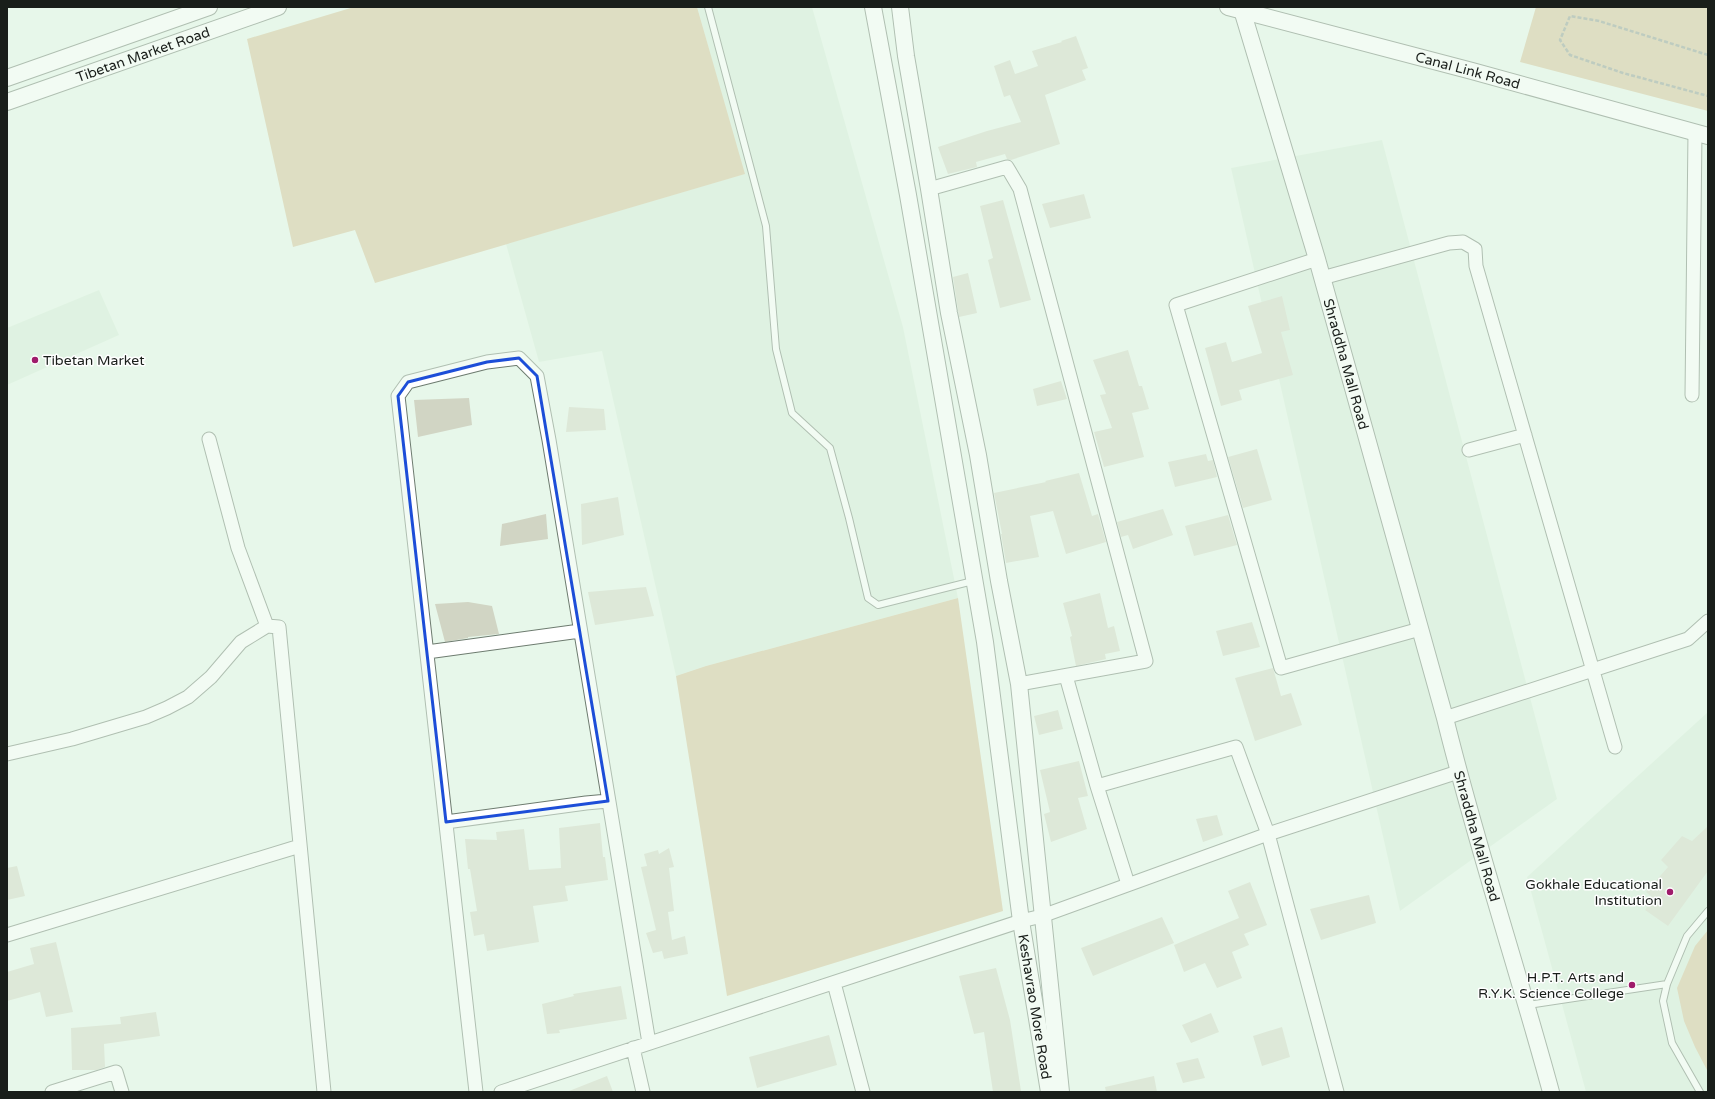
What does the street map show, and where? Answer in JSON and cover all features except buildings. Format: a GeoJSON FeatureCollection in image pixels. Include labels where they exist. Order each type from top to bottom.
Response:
{"type":"FeatureCollection","features":[{"type":"Feature","properties":{"kind":"street","name":"Tibetan Market Road"},"geometry":{"type":"LineString","coordinates":[[7,78],[209,7]]}},
{"type":"Feature","properties":{"kind":"street","name":"Tibetan Market Road"},"geometry":{"type":"LineString","coordinates":[[7,102],[278,7]]}},
{"type":"Feature","properties":{"kind":"street","name":"Keshavrao More Road"},"geometry":{"type":"LineString","coordinates":[[873,7],[908,194],[985,642],[1021,921],[1049,1092]]}},
{"type":"Feature","properties":{"kind":"street"},"geometry":{"type":"LineString","coordinates":[[900,7],[906,56],[930,189],[950,313],[978,456],[999,581],[1020,684],[1042,916],[1061,1092]]}},
{"type":"Feature","properties":{"kind":"street","name":"Canal Link Road"},"geometry":{"type":"LineString","coordinates":[[1235,9],[1472,70],[1701,134]]}},
{"type":"Feature","properties":{"kind":"street","name":"Shraddha Mall Road"},"geometry":{"type":"LineString","coordinates":[[1235,9],[1317,259],[1445,718],[1458,772],[1528,1005],[1551,1092]]}},
{"type":"Feature","properties":{"kind":"street"},"geometry":{"type":"LineString","coordinates":[[1692,395],[1701,134]]}},
{"type":"Feature","properties":{"kind":"street"},"geometry":{"type":"LineString","coordinates":[[930,189],[1007,167],[1020,189],[1146,661],[1020,684]]}},
{"type":"Feature","properties":{"kind":"street"},"geometry":{"type":"LineString","coordinates":[[1322,278],[1449,244],[1464,242],[1475,249],[1476,266],[1594,670],[1615,747]]}},
{"type":"Feature","properties":{"kind":"street"},"geometry":{"type":"LineString","coordinates":[[1317,259],[1176,305],[1281,668],[1420,629]]}},
{"type":"Feature","properties":{"kind":"street"},"geometry":{"type":"LineString","coordinates":[[476,1092],[398,396],[408,382],[487,362],[519,358],[538,376],[550,440],[648,1043]]}},
{"type":"Feature","properties":{"kind":"street"},"geometry":{"type":"LineString","coordinates":[[1469,450],[1525,435]]}},
{"type":"Feature","properties":{"kind":"street"},"geometry":{"type":"LineString","coordinates":[[209,439],[238,548],[267,626]]}},
{"type":"Feature","properties":{"kind":"street"},"geometry":{"type":"LineString","coordinates":[[1445,718],[1688,639],[1708,621]]}},
{"type":"Feature","properties":{"kind":"street"},"geometry":{"type":"LineString","coordinates":[[7,754],[72,739],[146,717],[167,708],[188,696],[211,677],[241,642],[267,626],[279,627],[324,1092]]}},
{"type":"Feature","properties":{"kind":"street"},"geometry":{"type":"LineString","coordinates":[[427,652],[580,631]]}},
{"type":"Feature","properties":{"kind":"street"},"geometry":{"type":"LineString","coordinates":[[1066,676],[1097,786],[1128,884]]}},
{"type":"Feature","properties":{"kind":"street"},"geometry":{"type":"LineString","coordinates":[[1097,786],[1236,747],[1268,834],[1337,1092]]}},
{"type":"Feature","properties":{"kind":"street","name":"Shraddha Mall Road"},"geometry":{"type":"LineString","coordinates":[[501,1092],[1021,921],[1042,916],[1268,834],[1458,772]]}},
{"type":"Feature","properties":{"kind":"street"},"geometry":{"type":"LineString","coordinates":[[446,822],[608,801]]}},
{"type":"Feature","properties":{"kind":"street"},"geometry":{"type":"LineString","coordinates":[[7,934],[300,846]]}},
{"type":"Feature","properties":{"kind":"street"},"geometry":{"type":"LineString","coordinates":[[834,983],[863,1092]]}},
{"type":"Feature","properties":{"kind":"street"},"geometry":{"type":"LineString","coordinates":[[632,1048],[643,1092]]}},
{"type":"Feature","properties":{"kind":"street"},"geometry":{"type":"LineString","coordinates":[[52,1092],[116,1072],[122,1092]]}},
{"type":"Feature","properties":{"kind":"lane"},"geometry":{"type":"LineString","coordinates":[[708,7],[766,226],[776,349],[792,413],[830,448],[849,518],[868,598],[878,605],[974,581]]}},
{"type":"Feature","properties":{"kind":"lane"},"geometry":{"type":"LineString","coordinates":[[1700,1092],[1672,1043],[1663,1001],[1667,984],[1687,936],[1708,911]]}},
{"type":"Feature","properties":{"kind":"lane"},"geometry":{"type":"LineString","coordinates":[[1528,1005],[1667,984]]}},
{"type":"Feature","properties":{"kind":"path"},"geometry":{"type":"LineString","coordinates":[[1708,55],[1599,21],[1570,16],[1560,40],[1570,55],[1623,73],[1708,96]]}},
{"type":"Feature","properties":{"kind":"highlighted area"},"geometry":{"type":"Polygon","coordinates":[[[519,358],[537,376],[608,801],[446,822],[398,396],[408,382],[487,362],[519,358]]]}},
{"type":"Feature","properties":{"kind":"shaded area"},"geometry":{"type":"Polygon","coordinates":[[[354,7],[697,7],[745,174],[375,283],[355,230],[293,247],[247,39],[354,7]]]}},
{"type":"Feature","properties":{"kind":"shaded area"},"geometry":{"type":"Polygon","coordinates":[[[697,7],[812,7],[903,327],[958,598],[706,666],[676,676],[602,351],[539,362],[506,244],[744,174],[697,7]]]}},
{"type":"Feature","properties":{"kind":"shaded area"},"geometry":{"type":"Polygon","coordinates":[[[1536,7],[1708,7],[1708,111],[1520,62],[1536,7]]]}},
{"type":"Feature","properties":{"kind":"shaded area"},"geometry":{"type":"Polygon","coordinates":[[[1382,140],[1557,799],[1400,911],[1231,168],[1382,140]]]}},
{"type":"Feature","properties":{"kind":"shaded area","name":"Tibetan Market"},"geometry":{"type":"Polygon","coordinates":[[[99,290],[119,335],[7,385],[7,328],[99,290]]]}},
{"type":"Feature","properties":{"kind":"shaded area"},"geometry":{"type":"Polygon","coordinates":[[[958,598],[1003,911],[727,996],[676,676],[706,666],[958,598]]]}},
{"type":"Feature","properties":{"kind":"shaded area","name":"H.P.T. Arts and R.Y.K. Science College"},"geometry":{"type":"Polygon","coordinates":[[[1708,712],[1708,1092],[1586,1092],[1527,877],[1708,712]]]}},
{"type":"Feature","properties":{"kind":"shaded area"},"geometry":{"type":"Polygon","coordinates":[[[1708,930],[1708,1072],[1684,1021],[1677,988],[1695,946],[1708,930]]]}},
{"type":"Feature","properties":{"kind":"place","name":"Tibetan Market"},"geometry":{"type":"Point","coordinates":[35,360]}},
{"type":"Feature","properties":{"kind":"place","name":"Gokhale Educational Institution"},"geometry":{"type":"Point","coordinates":[1670,892]}},
{"type":"Feature","properties":{"kind":"place","name":"H.P.T. Arts and R.Y.K. Science College"},"geometry":{"type":"Point","coordinates":[1632,985]}}]}
